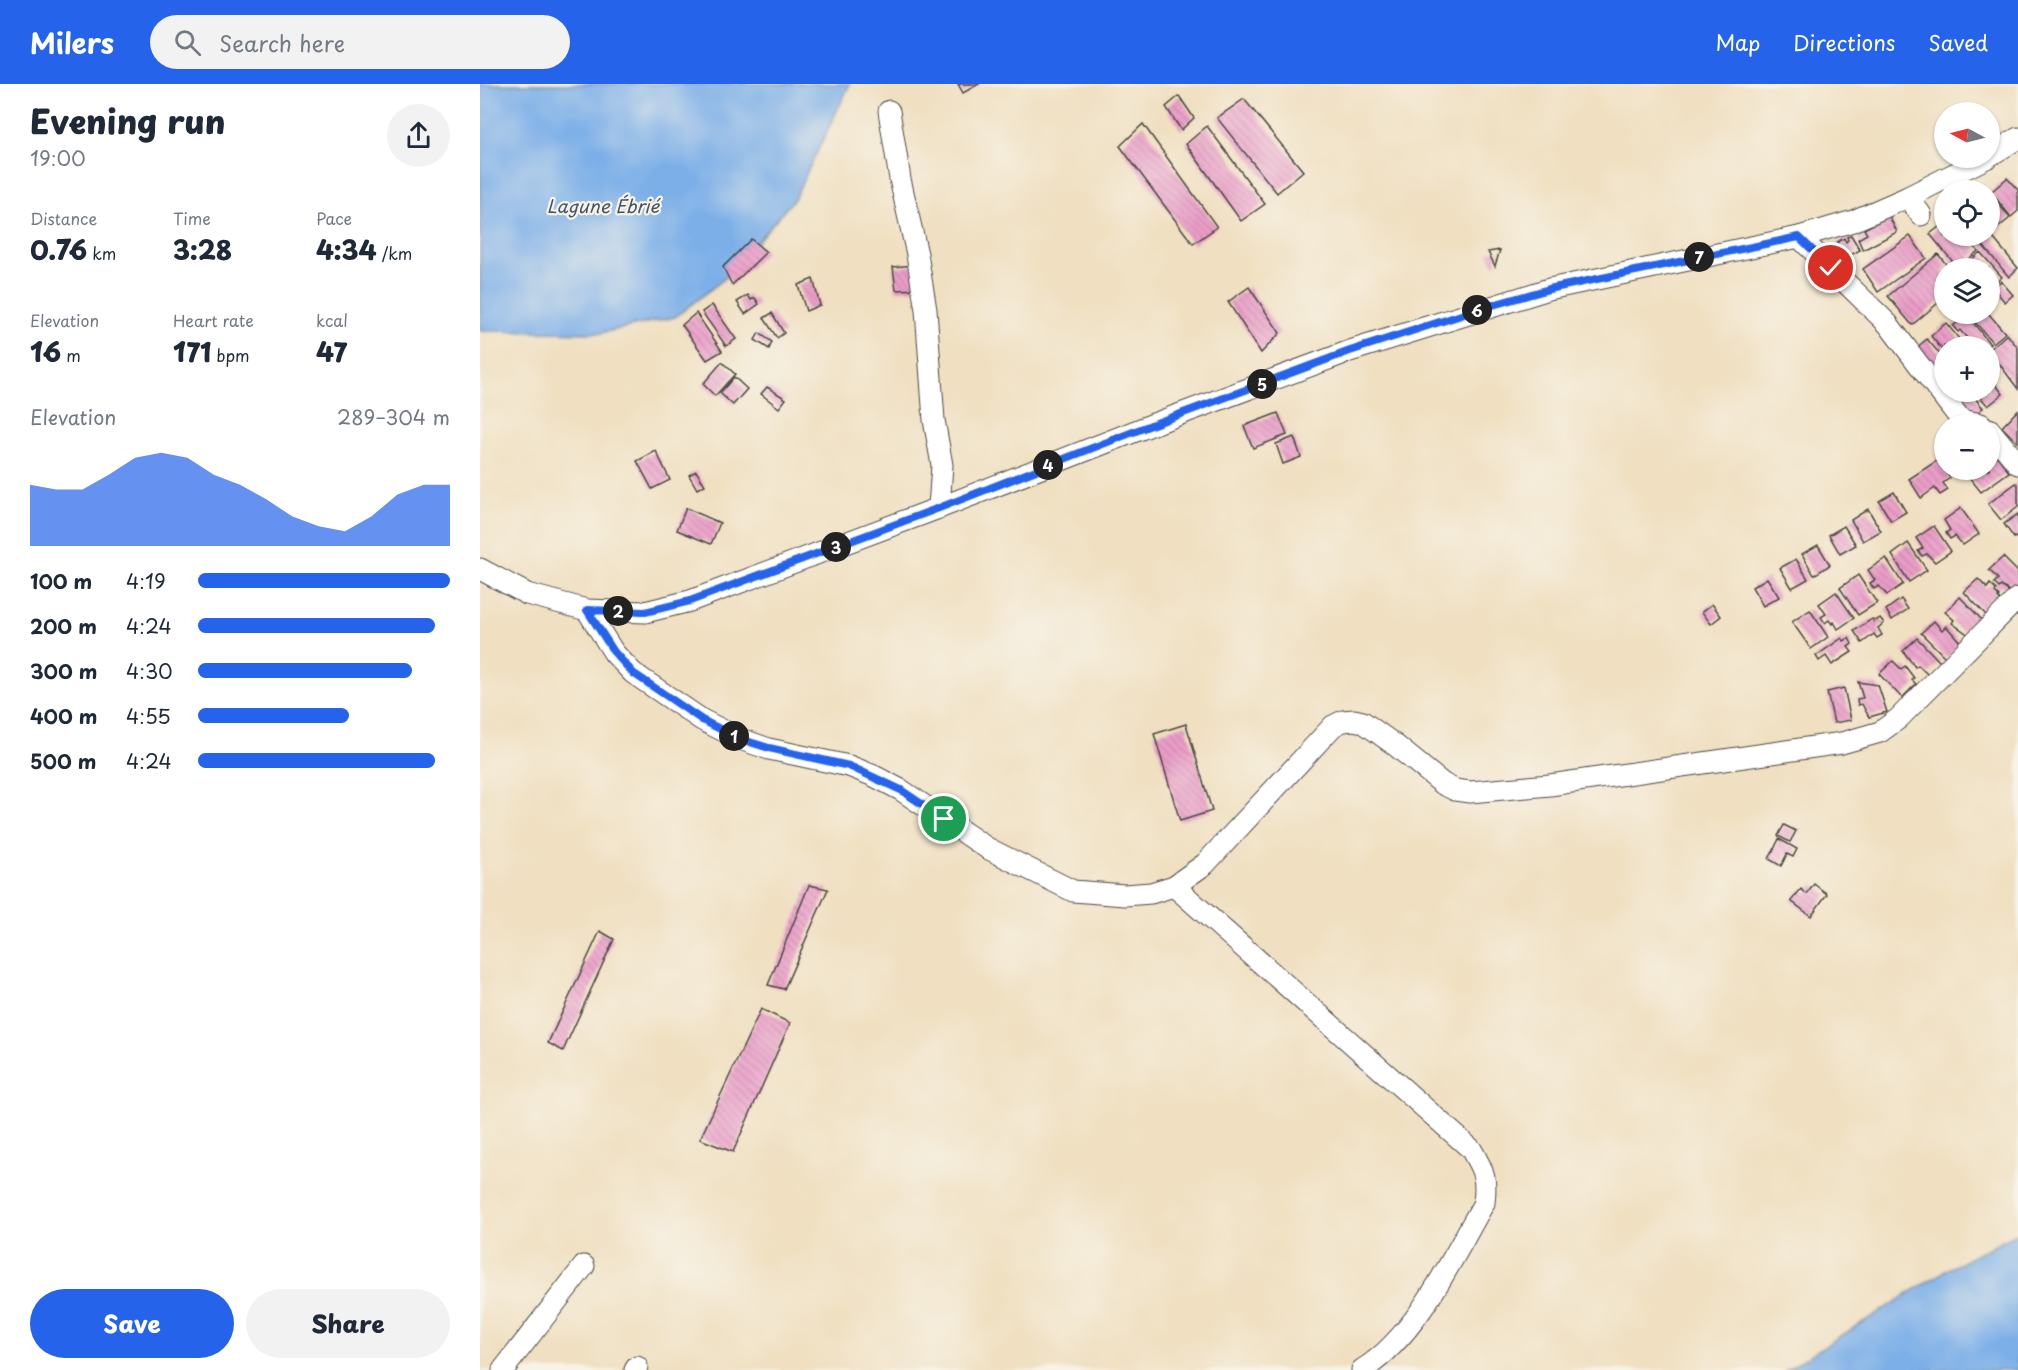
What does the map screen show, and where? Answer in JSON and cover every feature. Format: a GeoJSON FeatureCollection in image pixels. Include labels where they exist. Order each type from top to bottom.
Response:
{"type":"FeatureCollection","features":[{"type":"Feature","properties":{"kind":"street"},"geometry":{"type":"LineString","coordinates":[[889,111],[926,310],[934,420],[942,465],[939,508]]}},
{"type":"Feature","properties":{"kind":"street"},"geometry":{"type":"LineString","coordinates":[[2000,149],[2018,138]]}},
{"type":"Feature","properties":{"kind":"street"},"geometry":{"type":"LineString","coordinates":[[480,569],[527,594],[587,610],[645,612],[690,601],[1350,351],[1549,289],[1799,237],[1853,221],[1966,168]]}},
{"type":"Feature","properties":{"kind":"street"},"geometry":{"type":"LineString","coordinates":[[1908,197],[1921,215]]}},
{"type":"Feature","properties":{"kind":"street"},"geometry":{"type":"LineString","coordinates":[[1799,237],[1888,324],[1956,414]]}},
{"type":"Feature","properties":{"kind":"street"},"geometry":{"type":"LineString","coordinates":[[2000,442],[2018,464]]}},
{"type":"Feature","properties":{"kind":"street"},"geometry":{"type":"LineString","coordinates":[[587,610],[614,652],[633,673],[702,720],[740,739],[849,766],[874,776],[901,790],[987,848],[1073,891],[1125,895],[1151,893],[1174,886],[1205,864],[1333,726],[1343,721],[1363,722],[1443,784],[1455,790],[1470,792],[1550,785],[1842,743],[1880,732],[1898,719],[2018,598]]}},
{"type":"Feature","properties":{"kind":"street"},"geometry":{"type":"LineString","coordinates":[[1174,886],[1471,1149],[1480,1164],[1486,1182],[1484,1203],[1419,1314],[1395,1343],[1362,1370]]}},
{"type":"Feature","properties":{"kind":"street"},"geometry":{"type":"LineString","coordinates":[[503,1370],[584,1266]]}},
{"type":"Feature","properties":{"kind":"water","name":"Lagune Ébrié"},"geometry":{"type":"Polygon","coordinates":[[[480,84],[850,84],[794,199],[724,279],[675,317],[601,333],[480,331],[480,84]]]}},
{"type":"Feature","properties":{"kind":"water"},"geometry":{"type":"Polygon","coordinates":[[[2018,1233],[2018,1370],[1786,1370],[1945,1271],[2018,1233]]]}},
{"type":"Feature","properties":{"kind":"building"},"geometry":{"type":"Polygon","coordinates":[[[958,84],[979,84],[963,93],[958,84]]]}},
{"type":"Feature","properties":{"kind":"building"},"geometry":{"type":"Polygon","coordinates":[[[1179,96],[1194,118],[1181,130],[1166,107],[1179,96]]]}},
{"type":"Feature","properties":{"kind":"building"},"geometry":{"type":"Polygon","coordinates":[[[1244,99],[1303,171],[1277,193],[1217,118],[1244,99]]]}},
{"type":"Feature","properties":{"kind":"building"},"geometry":{"type":"Polygon","coordinates":[[[1143,124],[1217,227],[1193,244],[1120,146],[1143,124]]]}},
{"type":"Feature","properties":{"kind":"building"},"geometry":{"type":"Polygon","coordinates":[[[1207,126],[1265,204],[1241,221],[1186,144],[1207,126]]]}},
{"type":"Feature","properties":{"kind":"building"},"geometry":{"type":"Polygon","coordinates":[[[2007,178],[2018,190],[2018,211],[2011,217],[2000,203],[2000,184],[2007,178]]]}},
{"type":"Feature","properties":{"kind":"building"},"geometry":{"type":"Polygon","coordinates":[[[2000,206],[2010,218],[2000,226],[2000,206]]]}},
{"type":"Feature","properties":{"kind":"building"},"geometry":{"type":"Polygon","coordinates":[[[1889,216],[1897,232],[1863,250],[1858,239],[1867,234],[1864,229],[1889,216]]]}},
{"type":"Feature","properties":{"kind":"building"},"geometry":{"type":"Polygon","coordinates":[[[1851,235],[1860,250],[1845,258],[1837,242],[1844,238],[1846,242],[1847,237],[1851,235]]]}},
{"type":"Feature","properties":{"kind":"building"},"geometry":{"type":"Polygon","coordinates":[[[1910,236],[1926,258],[1878,292],[1863,269],[1910,236]]]}},
{"type":"Feature","properties":{"kind":"building"},"geometry":{"type":"Polygon","coordinates":[[[751,239],[766,252],[732,285],[723,267],[751,239]]]}},
{"type":"Feature","properties":{"kind":"building"},"geometry":{"type":"Polygon","coordinates":[[[1940,246],[1974,246],[1978,251],[1970,258],[1950,258],[1940,246]]]}},
{"type":"Feature","properties":{"kind":"building"},"geometry":{"type":"Polygon","coordinates":[[[1983,246],[2000,246],[2018,268],[2009,277],[2000,266],[2000,258],[1993,258],[1983,246]]]}},
{"type":"Feature","properties":{"kind":"building"},"geometry":{"type":"Polygon","coordinates":[[[1500,250],[1495,266],[1488,252],[1500,250]]]}},
{"type":"Feature","properties":{"kind":"building"},"geometry":{"type":"Polygon","coordinates":[[[1980,252],[1985,258],[1973,258],[1980,252]]]}},
{"type":"Feature","properties":{"kind":"building"},"geometry":{"type":"Polygon","coordinates":[[[1938,254],[1941,258],[1934,258],[1934,306],[1912,325],[1888,296],[1938,254]]]}},
{"type":"Feature","properties":{"kind":"building"},"geometry":{"type":"Polygon","coordinates":[[[914,265],[918,289],[896,290],[893,267],[914,265]]]}},
{"type":"Feature","properties":{"kind":"building"},"geometry":{"type":"Polygon","coordinates":[[[813,279],[820,305],[806,311],[798,285],[813,279]]]}},
{"type":"Feature","properties":{"kind":"building"},"geometry":{"type":"Polygon","coordinates":[[[2000,282],[2013,295],[2005,302],[2000,296],[2000,282]]]}},
{"type":"Feature","properties":{"kind":"building"},"geometry":{"type":"Polygon","coordinates":[[[1249,287],[1280,333],[1261,353],[1228,302],[1249,287]]]}},
{"type":"Feature","properties":{"kind":"building"},"geometry":{"type":"Polygon","coordinates":[[[748,295],[751,300],[755,298],[759,304],[745,314],[737,302],[748,295]]]}},
{"type":"Feature","properties":{"kind":"building"},"geometry":{"type":"Polygon","coordinates":[[[712,305],[736,339],[726,346],[702,312],[712,305]]]}},
{"type":"Feature","properties":{"kind":"building"},"geometry":{"type":"Polygon","coordinates":[[[696,313],[722,351],[707,360],[682,325],[696,313]]]}},
{"type":"Feature","properties":{"kind":"building"},"geometry":{"type":"Polygon","coordinates":[[[772,313],[784,333],[777,338],[764,318],[772,313]]]}},
{"type":"Feature","properties":{"kind":"building"},"geometry":{"type":"Polygon","coordinates":[[[1947,324],[1957,336],[1934,336],[1934,340],[1931,336],[1947,324]]]}},
{"type":"Feature","properties":{"kind":"building"},"geometry":{"type":"Polygon","coordinates":[[[1974,324],[1984,336],[1965,336],[1953,326],[1974,324]]]}},
{"type":"Feature","properties":{"kind":"building"},"geometry":{"type":"Polygon","coordinates":[[[1977,324],[1997,324],[2005,333],[2000,337],[1987,336],[1977,324]]]}},
{"type":"Feature","properties":{"kind":"building"},"geometry":{"type":"Polygon","coordinates":[[[759,333],[772,342],[769,349],[755,340],[759,333]]]}},
{"type":"Feature","properties":{"kind":"building"},"geometry":{"type":"Polygon","coordinates":[[[2007,334],[2018,348],[2018,389],[2000,365],[2000,340],[2007,334]]]}},
{"type":"Feature","properties":{"kind":"building"},"geometry":{"type":"Polygon","coordinates":[[[1927,339],[1934,347],[1934,370],[1916,348],[1927,339]]]}},
{"type":"Feature","properties":{"kind":"building"},"geometry":{"type":"Polygon","coordinates":[[[722,362],[735,374],[715,396],[703,384],[722,362]]]}},
{"type":"Feature","properties":{"kind":"building"},"geometry":{"type":"Polygon","coordinates":[[[734,377],[747,389],[733,405],[720,393],[734,377]]]}},
{"type":"Feature","properties":{"kind":"building"},"geometry":{"type":"Polygon","coordinates":[[[767,387],[786,399],[779,408],[761,394],[767,387]]]}},
{"type":"Feature","properties":{"kind":"building"},"geometry":{"type":"Polygon","coordinates":[[[1960,402],[1978,402],[1983,408],[1976,414],[1970,414],[1960,402]]]}},
{"type":"Feature","properties":{"kind":"building"},"geometry":{"type":"Polygon","coordinates":[[[2018,410],[2018,443],[2002,427],[2018,410]]]}},
{"type":"Feature","properties":{"kind":"building"},"geometry":{"type":"Polygon","coordinates":[[[1278,413],[1287,435],[1253,448],[1244,426],[1278,413]]]}},
{"type":"Feature","properties":{"kind":"building"},"geometry":{"type":"Polygon","coordinates":[[[1294,437],[1301,457],[1283,464],[1276,444],[1294,437]]]}},
{"type":"Feature","properties":{"kind":"building"},"geometry":{"type":"Polygon","coordinates":[[[656,451],[670,480],[652,489],[637,461],[656,451]]]}},
{"type":"Feature","properties":{"kind":"building"},"geometry":{"type":"Polygon","coordinates":[[[2000,460],[2009,472],[2000,478],[2000,460]]]}},
{"type":"Feature","properties":{"kind":"building"},"geometry":{"type":"Polygon","coordinates":[[[1934,463],[1934,480],[1947,480],[1943,483],[1948,490],[1940,495],[1935,488],[1921,498],[1909,479],[1934,463]]]}},
{"type":"Feature","properties":{"kind":"building"},"geometry":{"type":"Polygon","coordinates":[[[696,471],[705,485],[697,489],[689,475],[696,471]]]}},
{"type":"Feature","properties":{"kind":"building"},"geometry":{"type":"Polygon","coordinates":[[[1971,480],[1998,480],[1981,492],[1971,480]]]}},
{"type":"Feature","properties":{"kind":"building"},"geometry":{"type":"Polygon","coordinates":[[[2016,483],[2018,485],[2018,507],[2001,520],[1988,504],[2016,483]]]}},
{"type":"Feature","properties":{"kind":"building"},"geometry":{"type":"Polygon","coordinates":[[[1894,492],[1906,512],[1891,521],[1879,501],[1894,492]]]}},
{"type":"Feature","properties":{"kind":"building"},"geometry":{"type":"Polygon","coordinates":[[[686,508],[720,523],[711,544],[677,530],[686,508]]]}},
{"type":"Feature","properties":{"kind":"building"},"geometry":{"type":"Polygon","coordinates":[[[1961,508],[1979,534],[1963,545],[1955,536],[1950,539],[1946,533],[1950,530],[1944,520],[1961,508]]]}},
{"type":"Feature","properties":{"kind":"building"},"geometry":{"type":"Polygon","coordinates":[[[1868,509],[1881,531],[1863,541],[1851,520],[1868,509]]]}},
{"type":"Feature","properties":{"kind":"building"},"geometry":{"type":"Polygon","coordinates":[[[2018,514],[2018,536],[2014,538],[2004,524],[2018,514]]]}},
{"type":"Feature","properties":{"kind":"building"},"geometry":{"type":"Polygon","coordinates":[[[1844,526],[1856,545],[1840,554],[1829,535],[1844,526]]]}},
{"type":"Feature","properties":{"kind":"building"},"geometry":{"type":"Polygon","coordinates":[[[1934,526],[1951,551],[1935,562],[1927,554],[1922,556],[1918,551],[1923,548],[1916,538],[1934,526]]]}},
{"type":"Feature","properties":{"kind":"building"},"geometry":{"type":"Polygon","coordinates":[[[1908,543],[1927,570],[1909,582],[1892,555],[1908,543]]]}},
{"type":"Feature","properties":{"kind":"building"},"geometry":{"type":"Polygon","coordinates":[[[1818,545],[1830,565],[1814,575],[1802,554],[1818,545]]]}},
{"type":"Feature","properties":{"kind":"building"},"geometry":{"type":"Polygon","coordinates":[[[2003,557],[2018,572],[2018,588],[2012,593],[2001,586],[1999,588],[1994,583],[1998,579],[1989,570],[2003,557]]]}},
{"type":"Feature","properties":{"kind":"building"},"geometry":{"type":"Polygon","coordinates":[[[1886,558],[1903,584],[1887,595],[1879,586],[1874,589],[1870,583],[1875,580],[1868,570],[1886,558]]]}},
{"type":"Feature","properties":{"kind":"building"},"geometry":{"type":"Polygon","coordinates":[[[1796,559],[1808,579],[1792,588],[1780,568],[1796,559]]]}},
{"type":"Feature","properties":{"kind":"building"},"geometry":{"type":"Polygon","coordinates":[[[1858,575],[1877,603],[1858,615],[1840,588],[1858,575]]]}},
{"type":"Feature","properties":{"kind":"building"},"geometry":{"type":"Polygon","coordinates":[[[1767,578],[1779,597],[1763,606],[1752,587],[1767,578]]]}},
{"type":"Feature","properties":{"kind":"building"},"geometry":{"type":"Polygon","coordinates":[[[1978,579],[1987,588],[1990,584],[2003,603],[1988,617],[1964,592],[1978,579]]]}},
{"type":"Feature","properties":{"kind":"building"},"geometry":{"type":"Polygon","coordinates":[[[1836,592],[1854,618],[1838,629],[1834,622],[1832,624],[1829,620],[1825,623],[1821,617],[1826,614],[1819,604],[1836,592]]]}},
{"type":"Feature","properties":{"kind":"building"},"geometry":{"type":"Polygon","coordinates":[[[1960,597],[1983,621],[1969,635],[1952,623],[1954,620],[1945,612],[1960,597]]]}},
{"type":"Feature","properties":{"kind":"building"},"geometry":{"type":"Polygon","coordinates":[[[1901,599],[1908,609],[1892,620],[1886,610],[1901,599]]]}},
{"type":"Feature","properties":{"kind":"building"},"geometry":{"type":"Polygon","coordinates":[[[1712,604],[1721,616],[1711,624],[1702,612],[1712,604]]]}},
{"type":"Feature","properties":{"kind":"building"},"geometry":{"type":"Polygon","coordinates":[[[1810,610],[1828,637],[1811,649],[1792,622],[1810,610]]]}},
{"type":"Feature","properties":{"kind":"building"},"geometry":{"type":"Polygon","coordinates":[[[1880,618],[1884,623],[1878,628],[1882,635],[1877,638],[1874,634],[1862,643],[1854,631],[1872,619],[1874,622],[1880,618]]]}},
{"type":"Feature","properties":{"kind":"building"},"geometry":{"type":"Polygon","coordinates":[[[1934,621],[1942,630],[1946,626],[1961,643],[1946,658],[1921,633],[1934,621]]]}},
{"type":"Feature","properties":{"kind":"building"},"geometry":{"type":"Polygon","coordinates":[[[1842,638],[1844,641],[1849,638],[1852,644],[1848,647],[1852,652],[1832,665],[1826,656],[1819,661],[1816,656],[1842,638]]]}},
{"type":"Feature","properties":{"kind":"building"},"geometry":{"type":"Polygon","coordinates":[[[1917,638],[1940,662],[1928,675],[1918,665],[1915,667],[1903,651],[1917,638]]]}},
{"type":"Feature","properties":{"kind":"building"},"geometry":{"type":"Polygon","coordinates":[[[1893,661],[1901,669],[1905,666],[1916,684],[1902,698],[1879,674],[1893,661]]]}},
{"type":"Feature","properties":{"kind":"building"},"geometry":{"type":"Polygon","coordinates":[[[1858,682],[1878,685],[1887,712],[1869,717],[1862,704],[1858,705],[1857,699],[1863,698],[1858,682]]]}},
{"type":"Feature","properties":{"kind":"building"},"geometry":{"type":"Polygon","coordinates":[[[1844,688],[1851,720],[1834,723],[1827,692],[1844,688]]]}},
{"type":"Feature","properties":{"kind":"building"},"geometry":{"type":"Polygon","coordinates":[[[1186,724],[1212,811],[1180,821],[1154,734],[1186,724]]]}},
{"type":"Feature","properties":{"kind":"building"},"geometry":{"type":"Polygon","coordinates":[[[1784,825],[1796,831],[1790,842],[1778,836],[1784,825]]]}},
{"type":"Feature","properties":{"kind":"building"},"geometry":{"type":"Polygon","coordinates":[[[1779,839],[1797,849],[1793,857],[1787,854],[1781,866],[1769,859],[1779,839]]]}},
{"type":"Feature","properties":{"kind":"building"},"geometry":{"type":"Polygon","coordinates":[[[1814,884],[1827,894],[1811,916],[1791,901],[1801,889],[1807,894],[1814,884]]]}},
{"type":"Feature","properties":{"kind":"building"},"geometry":{"type":"Polygon","coordinates":[[[809,885],[828,889],[784,989],[768,985],[809,885]]]}},
{"type":"Feature","properties":{"kind":"building"},"geometry":{"type":"Polygon","coordinates":[[[600,931],[614,939],[563,1051],[548,1043],[600,931]]]}},
{"type":"Feature","properties":{"kind":"building"},"geometry":{"type":"Polygon","coordinates":[[[761,1009],[790,1023],[733,1152],[700,1139],[761,1009]]]}},
{"type":"Feature","properties":{"kind":"route"},"geometry":{"type":"LineString","coordinates":[[944,819],[901,790],[874,776],[849,766],[740,739],[702,720],[633,673],[614,652],[587,610],[645,612],[690,601],[1350,351],[1519,297],[1799,237],[1831,268]]}}]}
